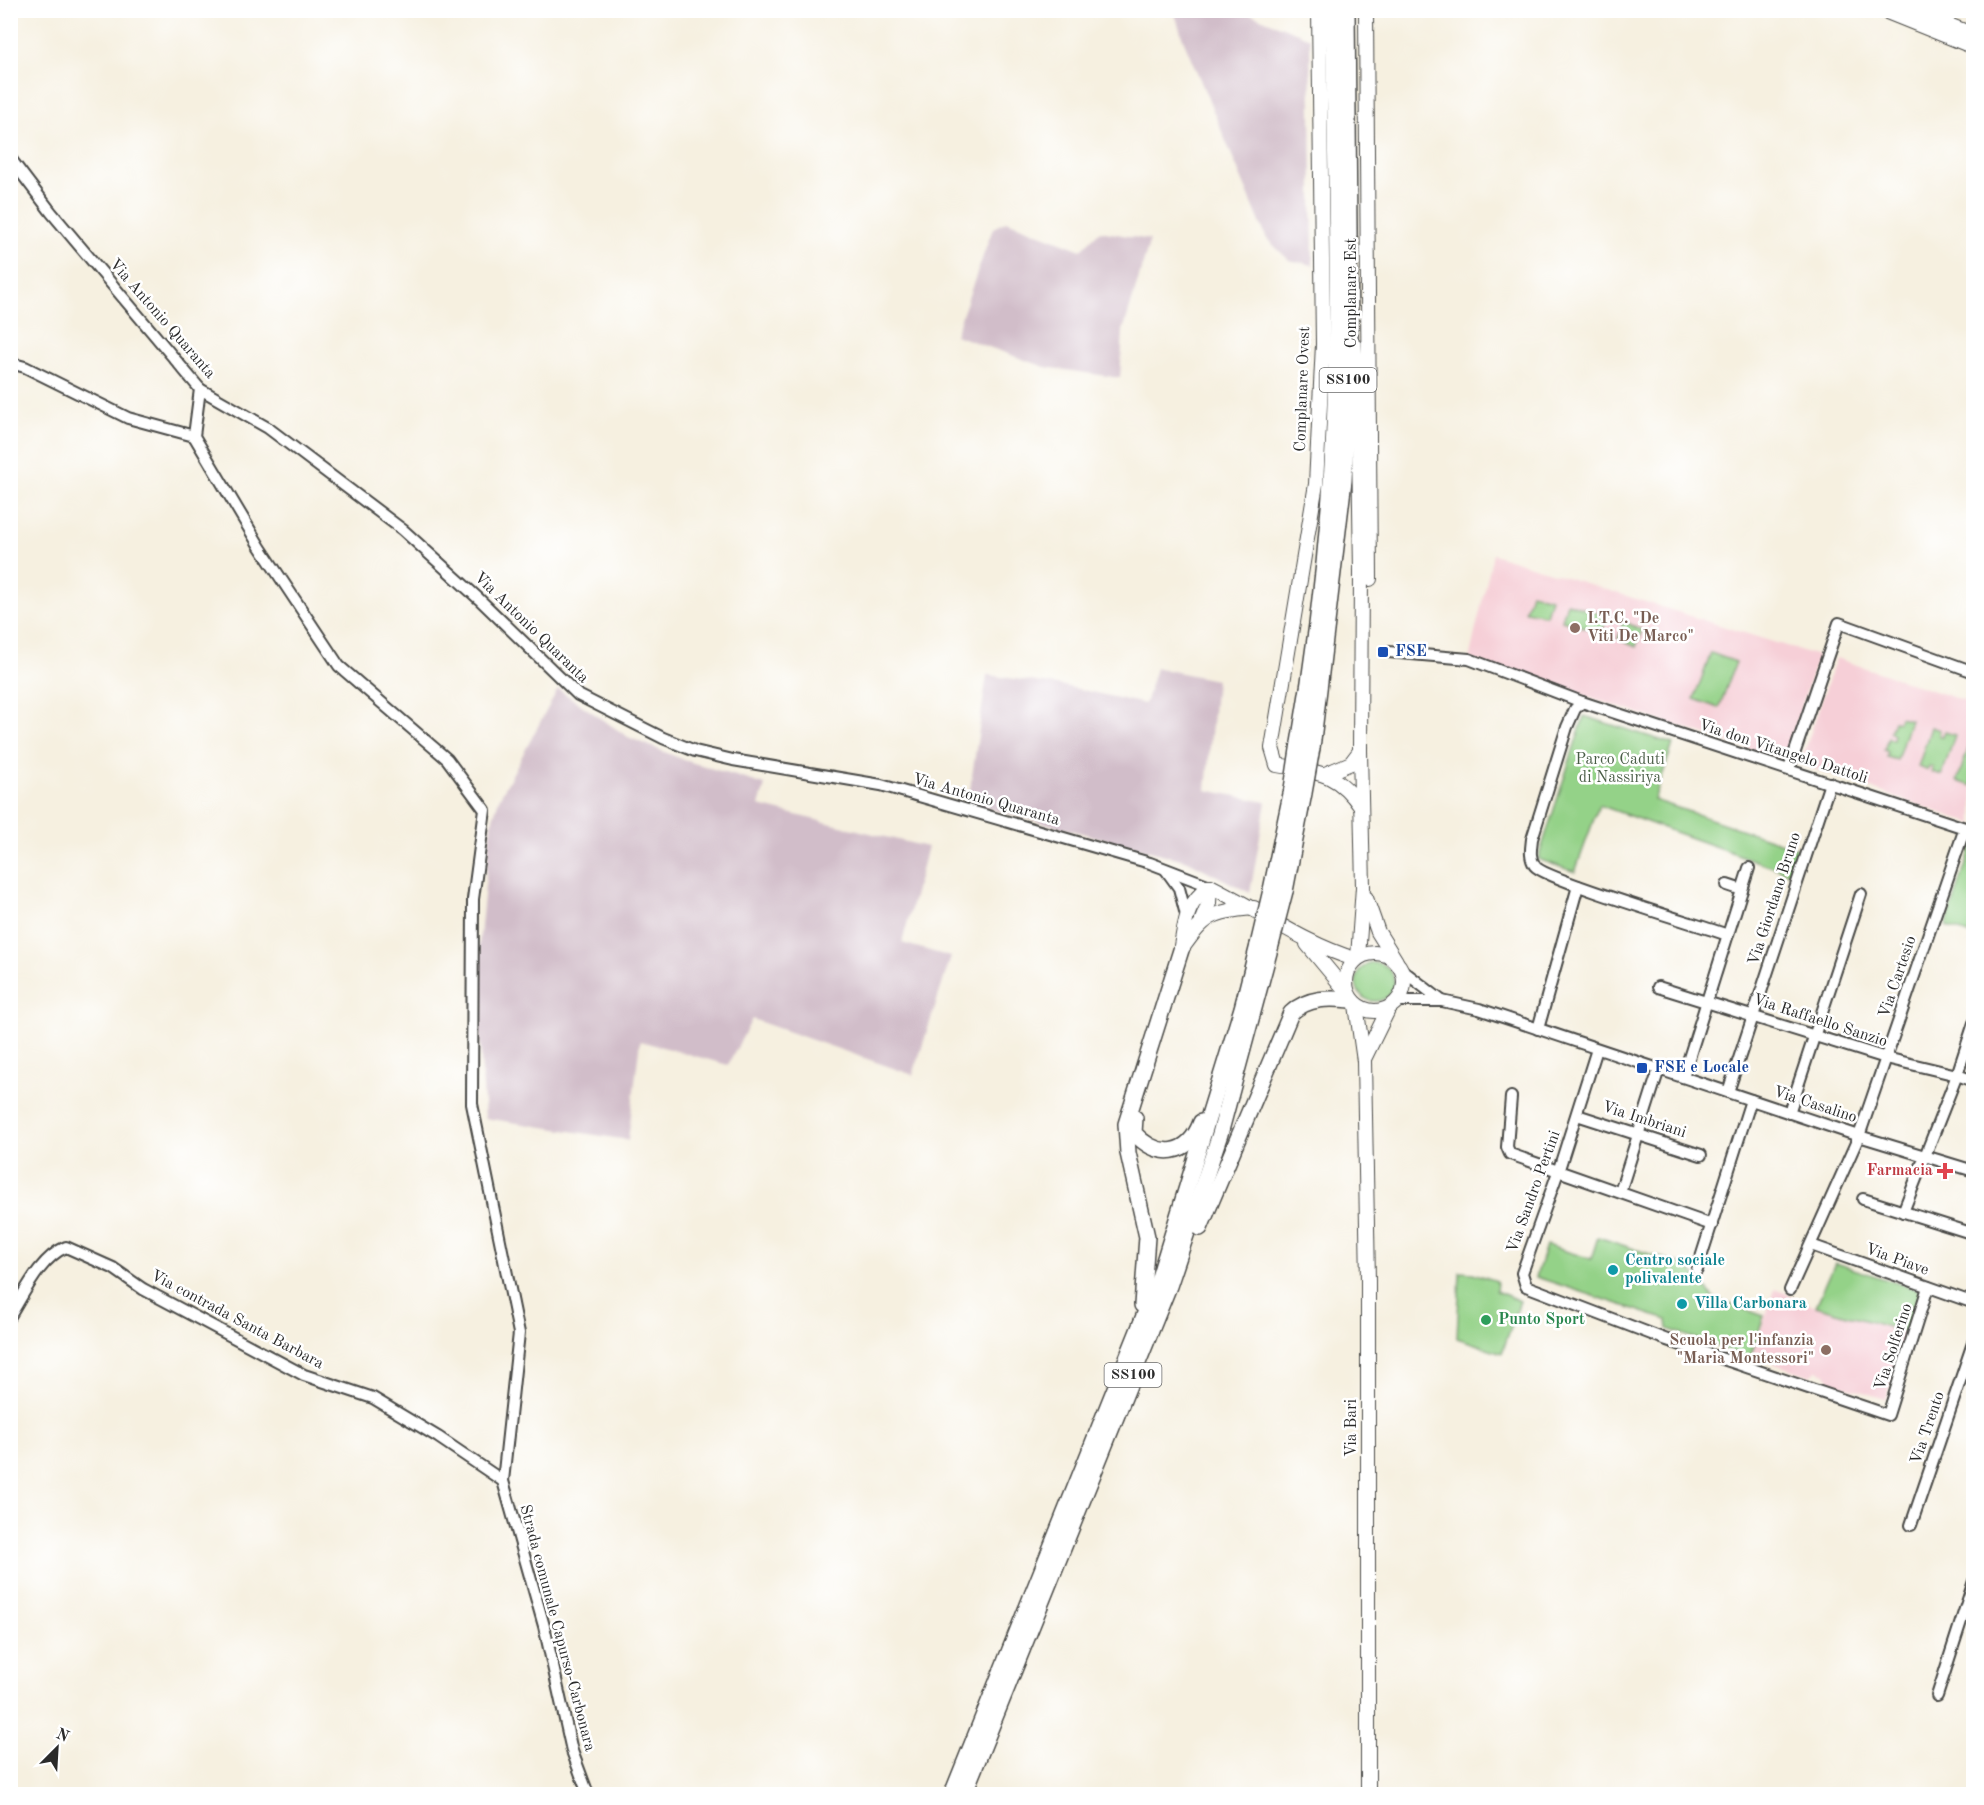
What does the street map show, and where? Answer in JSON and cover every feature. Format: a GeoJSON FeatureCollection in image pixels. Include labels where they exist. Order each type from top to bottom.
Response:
{"type":"FeatureCollection","features":[{"type":"Feature","properties":{"kind":"highway","name":"SS100"},"geometry":{"type":"LineString","coordinates":[[1305,746],[1308,693],[1331,483],[1336,342],[1333,10]]}},
{"type":"Feature","properties":{"kind":"highway","name":"SS100"},"geometry":{"type":"LineString","coordinates":[[952,1794],[1139,1332],[1181,1212],[1232,1041],[1264,945],[1278,891],[1298,791],[1344,480],[1350,321],[1347,10]]}},
{"type":"Feature","properties":{"kind":"highway","name":"SS100"},"geometry":{"type":"LineString","coordinates":[[964,1794],[1116,1420],[1196,1210],[1252,1021],[1264,945]]}},
{"type":"Feature","properties":{"kind":"highway","name":"SS100"},"geometry":{"type":"LineString","coordinates":[[1139,1332],[1147,1237],[1128,1153],[1126,1124],[1180,950]]}},
{"type":"Feature","properties":{"kind":"highway","name":"SS100"},"geometry":{"type":"LineString","coordinates":[[1116,1420],[1155,1335],[1285,1022],[1300,1005],[1326,999],[1352,999]]}},
{"type":"Feature","properties":{"kind":"highway","name":"SS100"},"geometry":{"type":"LineString","coordinates":[[1136,1090],[1134,1132],[1144,1144],[1162,1151],[1178,1150],[1196,1134],[1232,1041]]}},
{"type":"Feature","properties":{"kind":"main road","name":"Complanare Ovest"},"geometry":{"type":"LineString","coordinates":[[1319,10],[1323,344],[1316,484],[1272,748],[1277,765],[1325,774]]}},
{"type":"Feature","properties":{"kind":"main road","name":"Complanare Est"},"geometry":{"type":"LineString","coordinates":[[1362,647],[1371,574],[1366,10]]}},
{"type":"Feature","properties":{"kind":"main road"},"geometry":{"type":"LineString","coordinates":[[1882,10],[1974,47]]}},
{"type":"Feature","properties":{"kind":"main road"},"geometry":{"type":"LineString","coordinates":[[1911,10],[1974,35]]}},
{"type":"Feature","properties":{"kind":"main road"},"geometry":{"type":"LineString","coordinates":[[1350,321],[1358,379],[1363,887],[1357,958],[1349,967],[1345,979],[1352,999]]}},
{"type":"Feature","properties":{"kind":"main road"},"geometry":{"type":"LineString","coordinates":[[1325,774],[1351,763],[1360,751]]}},
{"type":"Feature","properties":{"kind":"main road"},"geometry":{"type":"LineString","coordinates":[[1325,774],[1345,786],[1361,807]]}},
{"type":"Feature","properties":{"kind":"main road"},"geometry":{"type":"LineString","coordinates":[[1210,886],[1254,908],[1301,938],[1357,958],[1378,953],[1389,956],[1400,967]]}},
{"type":"Feature","properties":{"kind":"main road"},"geometry":{"type":"LineString","coordinates":[[1180,950],[1186,915],[1196,897],[1210,886]]}},
{"type":"Feature","properties":{"kind":"main road"},"geometry":{"type":"LineString","coordinates":[[1180,950],[1202,920],[1209,903],[1210,886]]}},
{"type":"Feature","properties":{"kind":"main road"},"geometry":{"type":"LineString","coordinates":[[1363,887],[1378,932],[1400,967],[1404,981],[1364,1062]]}},
{"type":"Feature","properties":{"kind":"main road"},"geometry":{"type":"LineString","coordinates":[[1202,920],[1235,909],[1254,908]]}},
{"type":"Feature","properties":{"kind":"main road"},"geometry":{"type":"LineString","coordinates":[[1301,938],[1352,999],[1377,1011],[1393,1004]]}},
{"type":"Feature","properties":{"kind":"main road","name":"Via Bari"},"geometry":{"type":"LineString","coordinates":[[1352,999],[1364,1062],[1368,1281],[1368,1794]]}},
{"type":"Feature","properties":{"kind":"street","name":"Via Antonio Quaranta"},"geometry":{"type":"LineString","coordinates":[[10,158],[51,212],[200,389],[268,428],[403,530],[479,598],[578,695],[611,713],[695,751],[733,760],[880,785],[1166,869],[1210,886]]}},
{"type":"Feature","properties":{"kind":"street"},"geometry":{"type":"LineString","coordinates":[[10,363],[24,367],[128,418],[194,436],[200,389]]}},
{"type":"Feature","properties":{"kind":"street","name":"Strada comunale Capurso-Carbonara"},"geometry":{"type":"LineString","coordinates":[[194,436],[260,547],[339,666],[447,759],[484,810],[473,899],[472,1104],[519,1333],[503,1481],[544,1626],[572,1751],[588,1794]]}},
{"type":"Feature","properties":{"kind":"street"},"geometry":{"type":"LineString","coordinates":[[1789,769],[1839,623],[1974,672]]}},
{"type":"Feature","properties":{"kind":"street"},"geometry":{"type":"LineString","coordinates":[[1388,652],[1469,659],[1582,702],[1575,708],[1567,727],[1532,839],[1531,853],[1534,866],[1542,872],[1578,886],[1728,935]]}},
{"type":"Feature","properties":{"kind":"street","name":"Via don Vitangelo Dattoli"},"geometry":{"type":"LineString","coordinates":[[1582,702],[1969,830]]}},
{"type":"Feature","properties":{"kind":"street","name":"Via Giordano Bruno"},"geometry":{"type":"LineString","coordinates":[[1728,1092],[1830,783]]}},
{"type":"Feature","properties":{"kind":"street","name":"Via Cartesio"},"geometry":{"type":"LineString","coordinates":[[1790,1290],[1859,1136],[1969,830]]}},
{"type":"Feature","properties":{"kind":"street"},"geometry":{"type":"LineString","coordinates":[[1683,1077],[1749,868]]}},
{"type":"Feature","properties":{"kind":"street"},"geometry":{"type":"LineString","coordinates":[[1166,869],[1179,888],[1186,915]]}},
{"type":"Feature","properties":{"kind":"street"},"geometry":{"type":"LineString","coordinates":[[1727,885],[1742,890]]}},
{"type":"Feature","properties":{"kind":"street"},"geometry":{"type":"LineString","coordinates":[[1538,1029],[1578,886]]}},
{"type":"Feature","properties":{"kind":"street"},"geometry":{"type":"LineString","coordinates":[[1789,1113],[1862,894]]}},
{"type":"Feature","properties":{"kind":"street","name":"Via Casalino"},"geometry":{"type":"LineString","coordinates":[[1400,967],[1442,1001]]}},
{"type":"Feature","properties":{"kind":"street","name":"Via Raffaello Sanzio"},"geometry":{"type":"LineString","coordinates":[[1658,987],[1886,1058],[1957,1075],[1974,1082]]}},
{"type":"Feature","properties":{"kind":"street","name":"Via Casalino"},"geometry":{"type":"LineString","coordinates":[[1393,1004],[1442,1001],[1479,1009],[1859,1136],[1974,1171]]}},
{"type":"Feature","properties":{"kind":"street"},"geometry":{"type":"LineString","coordinates":[[1903,1212],[1957,1075],[1974,1023]]}},
{"type":"Feature","properties":{"kind":"street","name":"Via Sandro Pertini"},"geometry":{"type":"LineString","coordinates":[[1597,1049],[1558,1172],[1522,1273],[1526,1286],[1667,1340],[1888,1415]]}},
{"type":"Feature","properties":{"kind":"street"},"geometry":{"type":"LineString","coordinates":[[1620,1192],[1659,1070]]}},
{"type":"Feature","properties":{"kind":"street"},"geometry":{"type":"LineString","coordinates":[[1511,1097],[1507,1147],[1510,1154],[1712,1225]]}},
{"type":"Feature","properties":{"kind":"street"},"geometry":{"type":"LineString","coordinates":[[1697,1270],[1751,1100]]}},
{"type":"Feature","properties":{"kind":"street","name":"Via Imbriani"},"geometry":{"type":"LineString","coordinates":[[1577,1115],[1701,1155]]}},
{"type":"Feature","properties":{"kind":"street"},"geometry":{"type":"LineString","coordinates":[[1863,1199],[1974,1234]]}},
{"type":"Feature","properties":{"kind":"street","name":"Via Piave"},"geometry":{"type":"LineString","coordinates":[[1811,1245],[1974,1303]]}},
{"type":"Feature","properties":{"kind":"street","name":"Via contrada Santa Barbara"},"geometry":{"type":"LineString","coordinates":[[10,1316],[41,1268],[54,1252],[66,1247],[113,1268],[143,1289],[304,1375],[373,1398],[438,1437],[503,1481]]}},
{"type":"Feature","properties":{"kind":"street","name":"Via Solferino"},"geometry":{"type":"LineString","coordinates":[[1888,1415],[1928,1287]]}},
{"type":"Feature","properties":{"kind":"street","name":"Via Trento"},"geometry":{"type":"LineString","coordinates":[[1911,1525],[1974,1340]]}},
{"type":"Feature","properties":{"kind":"street"},"geometry":{"type":"LineString","coordinates":[[1936,1696],[1974,1581]]}},
{"type":"Feature","properties":{"kind":"shaded area"},"geometry":{"type":"Polygon","coordinates":[[[1174,11],[1243,11],[1310,38],[1313,265],[1289,260],[1267,239],[1183,39],[1174,11]]]}},
{"type":"Feature","properties":{"kind":"shaded area"},"geometry":{"type":"Polygon","coordinates":[[[1007,221],[1081,250],[1100,231],[1150,240],[1123,331],[1120,378],[1045,367],[955,335],[993,228],[1007,221]]]}},
{"type":"Feature","properties":{"kind":"shaded area"},"geometry":{"type":"Polygon","coordinates":[[[1493,554],[1818,656],[1784,760],[1469,659],[1493,554]]]}},
{"type":"Feature","properties":{"kind":"shaded area"},"geometry":{"type":"Polygon","coordinates":[[[1836,658],[1973,704],[1973,824],[1800,764],[1836,658]]]}},
{"type":"Feature","properties":{"kind":"shaded area"},"geometry":{"type":"Polygon","coordinates":[[[1156,668],[1216,680],[1206,790],[1266,802],[1250,893],[1188,861],[968,803],[987,675],[1064,686],[1145,704],[1156,668]]]}},
{"type":"Feature","properties":{"kind":"shaded area"},"geometry":{"type":"Polygon","coordinates":[[[558,689],[628,737],[684,760],[765,785],[759,806],[927,847],[902,943],[951,957],[913,1075],[752,1019],[728,1065],[640,1041],[628,1140],[485,1118],[476,976],[491,825],[499,799],[558,689]]]}},
{"type":"Feature","properties":{"kind":"shaded area"},"geometry":{"type":"Polygon","coordinates":[[[1775,1289],[1816,1306],[1909,1333],[1885,1399],[1829,1381],[1826,1373],[1817,1370],[1811,1376],[1769,1362],[1767,1354],[1760,1352],[1751,1358],[1775,1289]]]}},
{"type":"Feature","properties":{"kind":"green space"},"geometry":{"type":"Polygon","coordinates":[[[1531,593],[1551,598],[1546,615],[1525,611],[1531,593]]]}},
{"type":"Feature","properties":{"kind":"green space"},"geometry":{"type":"Polygon","coordinates":[[[1567,603],[1607,616],[1602,633],[1562,620],[1567,603]]]}},
{"type":"Feature","properties":{"kind":"green space"},"geometry":{"type":"Polygon","coordinates":[[[1623,621],[1642,630],[1636,647],[1618,639],[1623,621]]]}},
{"type":"Feature","properties":{"kind":"green space"},"geometry":{"type":"Polygon","coordinates":[[[1711,653],[1736,662],[1719,708],[1694,699],[1711,653]]]}},
{"type":"Feature","properties":{"kind":"green space","name":"Parco Caduti di Nassiriya"},"geometry":{"type":"Polygon","coordinates":[[[1584,716],[1673,744],[1654,800],[1803,850],[1795,875],[1599,805],[1575,872],[1538,859],[1584,716]]]}},
{"type":"Feature","properties":{"kind":"green space"},"geometry":{"type":"Polygon","coordinates":[[[1900,717],[1910,720],[1897,760],[1887,757],[1888,752],[1884,750],[1888,738],[1893,740],[1894,734],[1890,732],[1894,721],[1898,722],[1900,717]]]}},
{"type":"Feature","properties":{"kind":"green space"},"geometry":{"type":"Polygon","coordinates":[[[1931,727],[1940,730],[1939,735],[1943,737],[1945,732],[1955,735],[1942,775],[1932,772],[1933,767],[1929,766],[1927,770],[1918,767],[1931,727]]]}},
{"type":"Feature","properties":{"kind":"green space"},"geometry":{"type":"Polygon","coordinates":[[[1971,741],[1974,742],[1972,786],[1957,781],[1971,741]]]}},
{"type":"Feature","properties":{"kind":"green space"},"geometry":{"type":"Polygon","coordinates":[[[1974,842],[1973,936],[1946,926],[1974,842]]]}},
{"type":"Feature","properties":{"kind":"green space"},"geometry":{"type":"Polygon","coordinates":[[[1375,963],[1388,969],[1394,982],[1388,995],[1375,1001],[1362,995],[1356,982],[1362,969],[1375,963]]]}},
{"type":"Feature","properties":{"kind":"green space"},"geometry":{"type":"Polygon","coordinates":[[[1598,1237],[1689,1267],[1715,1299],[1764,1316],[1750,1358],[1668,1329],[1667,1320],[1536,1277],[1546,1245],[1591,1259],[1598,1237]]]}},
{"type":"Feature","properties":{"kind":"green space"},"geometry":{"type":"Polygon","coordinates":[[[1835,1263],[1922,1291],[1909,1333],[1816,1306],[1835,1263]]]}},
{"type":"Feature","properties":{"kind":"green space","name":"Punto Sport"},"geometry":{"type":"Polygon","coordinates":[[[1460,1272],[1473,1273],[1497,1281],[1496,1291],[1520,1301],[1502,1353],[1457,1338],[1460,1272]]]}},
{"type":"Feature","properties":{"kind":"place","name":"I.T.C. \"De Viti De Marco\""},"geometry":{"type":"Point","coordinates":[1575,628]}},
{"type":"Feature","properties":{"kind":"place","name":"FSE"},"geometry":{"type":"Point","coordinates":[1383,652]}},
{"type":"Feature","properties":{"kind":"place","name":"FSE e Locale"},"geometry":{"type":"Point","coordinates":[1642,1068]}},
{"type":"Feature","properties":{"kind":"place","name":"Farmacia"},"geometry":{"type":"Point","coordinates":[1945,1171]}},
{"type":"Feature","properties":{"kind":"place","name":"Centro sociale polivalente"},"geometry":{"type":"Point","coordinates":[1613,1270]}},
{"type":"Feature","properties":{"kind":"place","name":"Villa Carbonara"},"geometry":{"type":"Point","coordinates":[1682,1304]}},
{"type":"Feature","properties":{"kind":"place","name":"Punto Sport"},"geometry":{"type":"Point","coordinates":[1486,1320]}},
{"type":"Feature","properties":{"kind":"place","name":"Scuola per l'infanzia \"Maria Montessori\""},"geometry":{"type":"Point","coordinates":[1826,1350]}}]}
